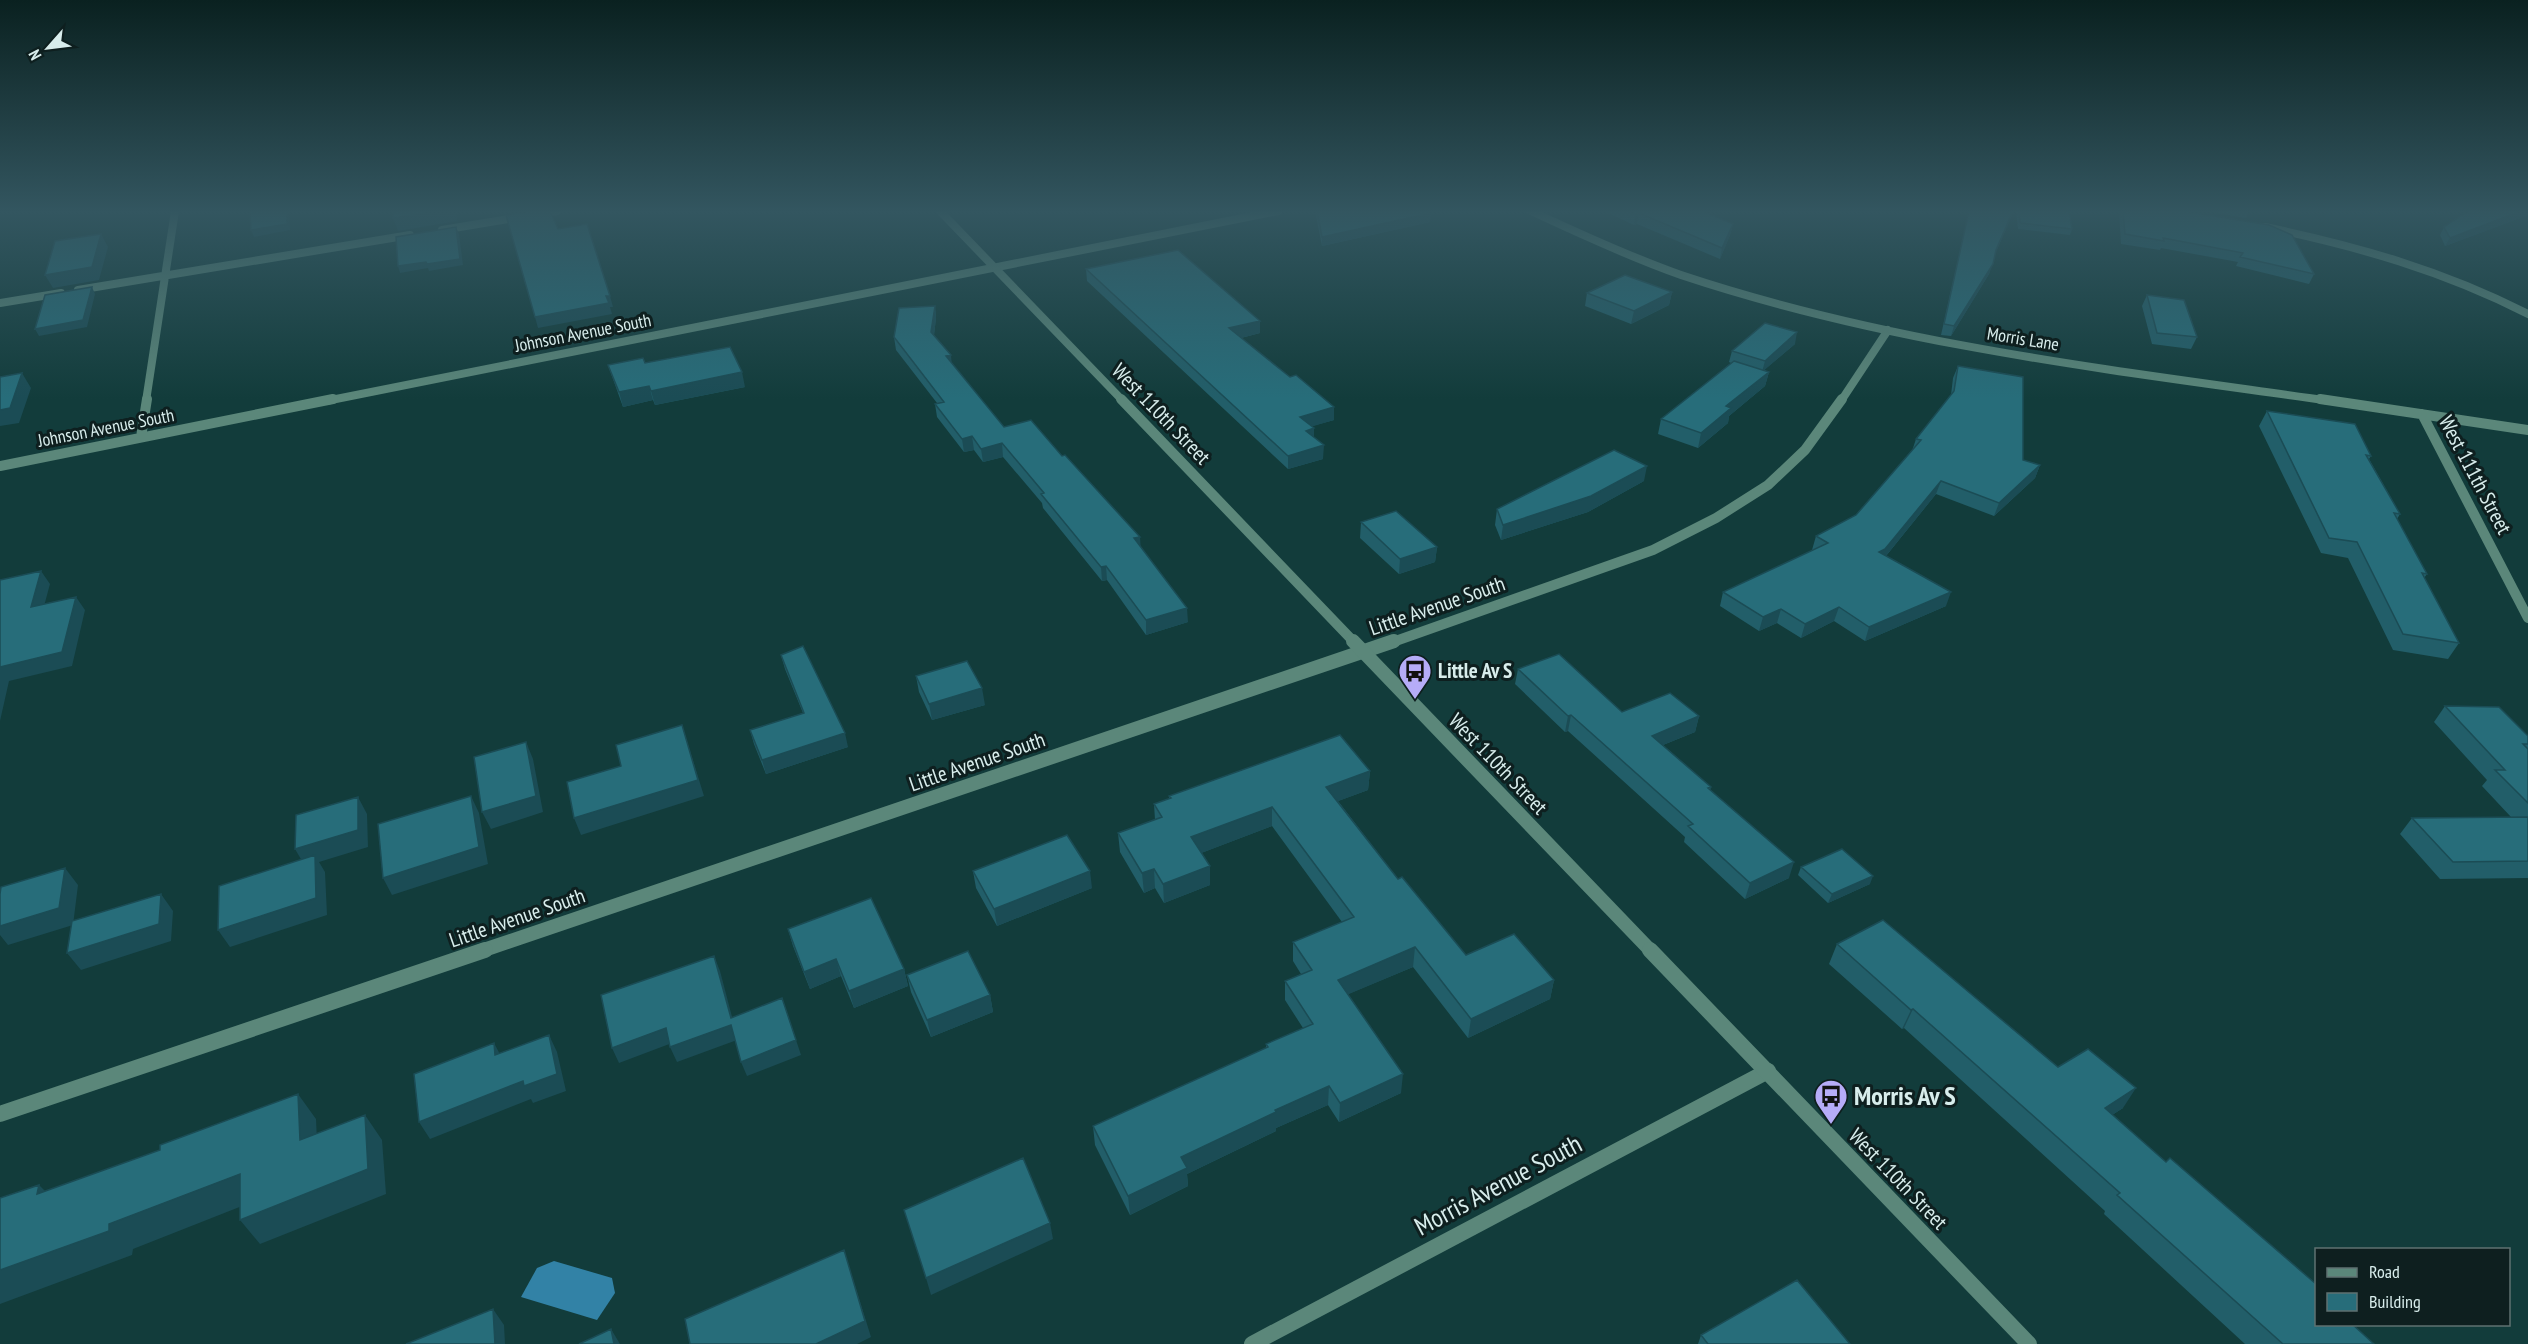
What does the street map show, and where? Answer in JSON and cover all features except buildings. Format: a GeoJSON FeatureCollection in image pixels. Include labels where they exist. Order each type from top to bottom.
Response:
{"type":"FeatureCollection","features":[{"type":"Feature","properties":{"kind":"street"},"geometry":{"type":"LineString","coordinates":[[0,303],[180,274]]}},
{"type":"Feature","properties":{"kind":"street","name":"Johnson Avenue South"},"geometry":{"type":"LineString","coordinates":[[0,466],[965,274]]}},
{"type":"Feature","properties":{"kind":"street","name":"West 110th Street"},"geometry":{"type":"LineString","coordinates":[[999,274],[2029,1344]]}},
{"type":"Feature","properties":{"kind":"street","name":"Morris Lane"},"geometry":{"type":"LineString","coordinates":[[1681,274],[1774,303],[1968,347],[2528,430]]}},
{"type":"Feature","properties":{"kind":"street"},"geometry":{"type":"LineString","coordinates":[[2435,274],[2528,314]]}},
{"type":"Feature","properties":{"kind":"street"},"geometry":{"type":"LineString","coordinates":[[141,437],[166,276]]}},
{"type":"Feature","properties":{"kind":"street","name":"Little Avenue South"},"geometry":{"type":"LineString","coordinates":[[0,1114],[1363,652],[1653,550],[1716,518],[1768,485],[1805,450],[1888,330]]}},
{"type":"Feature","properties":{"kind":"street","name":"West 111th Street"},"geometry":{"type":"LineString","coordinates":[[2422,414],[2528,618]]}},
{"type":"Feature","properties":{"kind":"street","name":"Morris Avenue South"},"geometry":{"type":"LineString","coordinates":[[1252,1344],[1768,1071]]}},
{"type":"Feature","properties":{"kind":"water"},"geometry":{"type":"Polygon","coordinates":[[[554,1261],[612,1278],[615,1293],[597,1320],[521,1297],[537,1268],[554,1261]]]}},
{"type":"Feature","properties":{"kind":"place","name":"Little Av S"},"geometry":{"type":"Point","coordinates":[1415,700]}},
{"type":"Feature","properties":{"kind":"place","name":"Morris Av S"},"geometry":{"type":"Point","coordinates":[1831,1125]}}]}
